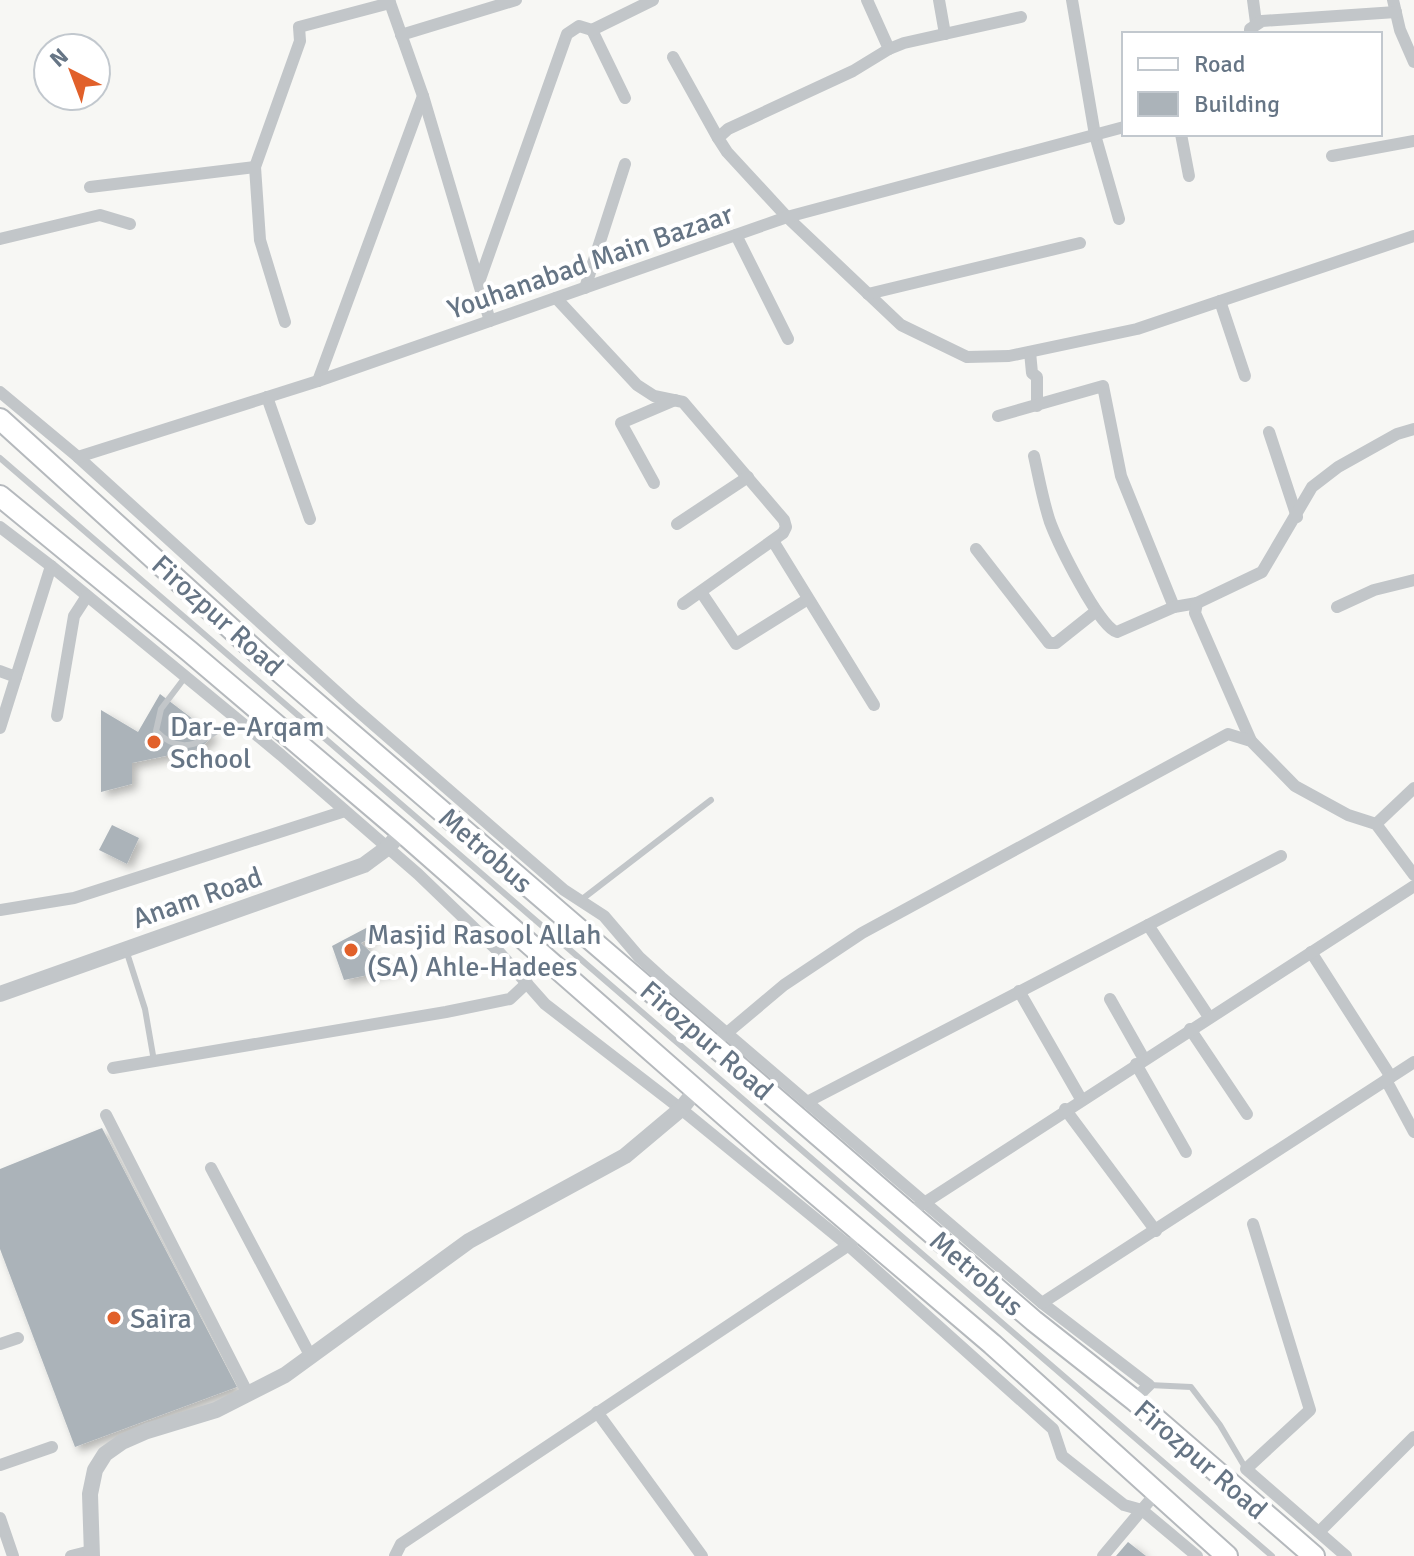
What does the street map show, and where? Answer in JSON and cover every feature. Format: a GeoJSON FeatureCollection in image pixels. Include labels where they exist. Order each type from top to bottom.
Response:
{"type":"FeatureCollection","features":[{"type":"Feature","properties":{"kind":"main road","name":"Firozpur Road"},"geometry":{"type":"LineString","coordinates":[[0,419],[259,654],[720,1039],[916,1208],[1034,1321],[1134,1400],[1314,1556]]}},
{"type":"Feature","properties":{"kind":"main road","name":"Firozpur Road"},"geometry":{"type":"LineString","coordinates":[[0,496],[184,665],[287,747],[402,832],[696,1090],[856,1240],[992,1344],[1227,1556]]}},
{"type":"Feature","properties":{"kind":"street"},"geometry":{"type":"LineString","coordinates":[[401,35],[516,0]]}},
{"type":"Feature","properties":{"kind":"street"},"geometry":{"type":"LineString","coordinates":[[479,282],[567,34],[579,26],[592,30],[653,0]]}},
{"type":"Feature","properties":{"kind":"street"},"geometry":{"type":"LineString","coordinates":[[867,0],[889,49]]}},
{"type":"Feature","properties":{"kind":"street"},"geometry":{"type":"LineString","coordinates":[[939,0],[945,34]]}},
{"type":"Feature","properties":{"kind":"street"},"geometry":{"type":"LineString","coordinates":[[1072,0],[1095,135],[1119,219]]}},
{"type":"Feature","properties":{"kind":"street"},"geometry":{"type":"LineString","coordinates":[[1253,0],[1253,29],[1394,6],[1414,62]]}},
{"type":"Feature","properties":{"kind":"street"},"geometry":{"type":"LineString","coordinates":[[285,322],[260,240],[255,167],[300,41],[299,27],[390,2],[423,96],[490,321]]}},
{"type":"Feature","properties":{"kind":"street"},"geometry":{"type":"LineString","coordinates":[[718,138],[728,129],[853,71],[889,49],[1021,17]]}},
{"type":"Feature","properties":{"kind":"street"},"geometry":{"type":"LineString","coordinates":[[592,30],[625,98]]}},
{"type":"Feature","properties":{"kind":"street"},"geometry":{"type":"LineString","coordinates":[[673,57],[727,152],[787,217],[901,325],[967,357],[1009,356],[1137,329],[1414,236]]}},
{"type":"Feature","properties":{"kind":"street"},"geometry":{"type":"LineString","coordinates":[[318,381],[423,96]]}},
{"type":"Feature","properties":{"kind":"street","name":"Youhanabad Main Bazaar"},"geometry":{"type":"LineString","coordinates":[[78,457],[318,381],[787,217],[1122,128]]}},
{"type":"Feature","properties":{"kind":"street"},"geometry":{"type":"LineString","coordinates":[[1181,136],[1189,176]]}},
{"type":"Feature","properties":{"kind":"street"},"geometry":{"type":"LineString","coordinates":[[1332,156],[1414,141]]}},
{"type":"Feature","properties":{"kind":"street"},"geometry":{"type":"LineString","coordinates":[[585,288],[625,164]]}},
{"type":"Feature","properties":{"kind":"street"},"geometry":{"type":"LineString","coordinates":[[90,187],[255,167]]}},
{"type":"Feature","properties":{"kind":"street"},"geometry":{"type":"LineString","coordinates":[[0,239],[100,215],[130,224]]}},
{"type":"Feature","properties":{"kind":"street"},"geometry":{"type":"LineString","coordinates":[[736,235],[788,339]]}},
{"type":"Feature","properties":{"kind":"street"},"geometry":{"type":"LineString","coordinates":[[868,294],[1080,243]]}},
{"type":"Feature","properties":{"kind":"street"},"geometry":{"type":"LineString","coordinates":[[556,298],[637,385],[654,396],[683,402],[784,520],[786,527],[783,533],[683,604]]}},
{"type":"Feature","properties":{"kind":"street"},"geometry":{"type":"LineString","coordinates":[[1220,301],[1245,376]]}},
{"type":"Feature","properties":{"kind":"street"},"geometry":{"type":"LineString","coordinates":[[1030,352],[1032,373],[1037,377],[1037,406]]}},
{"type":"Feature","properties":{"kind":"street"},"geometry":{"type":"LineString","coordinates":[[998,416],[1103,386],[1121,476],[1174,607]]}},
{"type":"Feature","properties":{"kind":"street"},"geometry":{"type":"LineString","coordinates":[[0,392],[78,457],[351,705],[578,902],[604,916],[639,957],[720,1039],[807,1102],[916,1208],[1149,1385],[1134,1400]]}},
{"type":"Feature","properties":{"kind":"street"},"geometry":{"type":"LineString","coordinates":[[267,397],[310,519]]}},
{"type":"Feature","properties":{"kind":"street"},"geometry":{"type":"LineString","coordinates":[[654,483],[621,423],[675,400]]}},
{"type":"Feature","properties":{"kind":"street"},"geometry":{"type":"LineString","coordinates":[[1034,456],[1050,523],[1095,612],[1111,631],[1117,632],[1174,607],[1197,603],[1262,572],[1312,487],[1338,467],[1397,434],[1414,429]]}},
{"type":"Feature","properties":{"kind":"street"},"geometry":{"type":"LineString","coordinates":[[1269,432],[1297,517]]}},
{"type":"Feature","properties":{"kind":"street"},"geometry":{"type":"LineString","coordinates":[[677,524],[748,477]]}},
{"type":"Feature","properties":{"kind":"street"},"geometry":{"type":"LineString","coordinates":[[0,527],[87,596],[184,665],[237,717],[287,747],[345,811],[475,929],[545,1004],[856,1240],[1053,1429],[1062,1456],[1124,1505],[1142,1510],[1197,1556]]}},
{"type":"Feature","properties":{"kind":"street"},"geometry":{"type":"LineString","coordinates":[[773,541],[874,705]]}},
{"type":"Feature","properties":{"kind":"street"},"geometry":{"type":"LineString","coordinates":[[976,549],[1049,643],[1056,643],[1095,612]]}},
{"type":"Feature","properties":{"kind":"street"},"geometry":{"type":"LineString","coordinates":[[0,728],[51,566]]}},
{"type":"Feature","properties":{"kind":"street"},"geometry":{"type":"LineString","coordinates":[[1337,607],[1374,590],[1414,580]]}},
{"type":"Feature","properties":{"kind":"street"},"geometry":{"type":"LineString","coordinates":[[701,592],[736,644],[808,599]]}},
{"type":"Feature","properties":{"kind":"street"},"geometry":{"type":"LineString","coordinates":[[57,716],[74,616],[87,596]]}},
{"type":"Feature","properties":{"kind":"street"},"geometry":{"type":"LineString","coordinates":[[1197,603],[1195,613],[1251,741],[1295,786],[1348,815],[1376,824],[1414,875]]}},
{"type":"Feature","properties":{"kind":"street"},"geometry":{"type":"LineString","coordinates":[[0,671],[16,677]]}},
{"type":"Feature","properties":{"kind":"street"},"geometry":{"type":"LineString","coordinates":[[720,1039],[784,985],[891,915],[1228,734],[1251,741]]}},
{"type":"Feature","properties":{"kind":"street"},"geometry":{"type":"LineString","coordinates":[[1376,824],[1414,788]]}},
{"type":"Feature","properties":{"kind":"street"},"geometry":{"type":"LineString","coordinates":[[0,910],[74,898],[345,811]]}},
{"type":"Feature","properties":{"kind":"street","name":"Anam Road"},"geometry":{"type":"LineString","coordinates":[[0,994],[364,865],[402,832]]}},
{"type":"Feature","properties":{"kind":"street"},"geometry":{"type":"LineString","coordinates":[[807,1102],[1281,856]]}},
{"type":"Feature","properties":{"kind":"street"},"geometry":{"type":"LineString","coordinates":[[916,1208],[1414,886]]}},
{"type":"Feature","properties":{"kind":"street"},"geometry":{"type":"LineString","coordinates":[[1148,925],[1209,1017]]}},
{"type":"Feature","properties":{"kind":"street"},"geometry":{"type":"LineString","coordinates":[[1311,952],[1388,1079],[1414,1132]]}},
{"type":"Feature","properties":{"kind":"street"},"geometry":{"type":"LineString","coordinates":[[113,1068],[510,999],[527,983]]}},
{"type":"Feature","properties":{"kind":"street"},"geometry":{"type":"LineString","coordinates":[[1019,991],[1081,1099]]}},
{"type":"Feature","properties":{"kind":"street"},"geometry":{"type":"LineString","coordinates":[[1110,999],[1186,1152]]}},
{"type":"Feature","properties":{"kind":"street"},"geometry":{"type":"LineString","coordinates":[[1190,1029],[1247,1114]]}},
{"type":"Feature","properties":{"kind":"street"},"geometry":{"type":"LineString","coordinates":[[1042,1303],[1414,1062]]}},
{"type":"Feature","properties":{"kind":"street"},"geometry":{"type":"LineString","coordinates":[[71,1556],[92,1553],[90,1494],[95,1470],[105,1454],[147,1431],[216,1410],[285,1375],[469,1241],[600,1172],[654,1134],[696,1090]]}},
{"type":"Feature","properties":{"kind":"street"},"geometry":{"type":"LineString","coordinates":[[1065,1109],[1156,1231]]}},
{"type":"Feature","properties":{"kind":"street"},"geometry":{"type":"LineString","coordinates":[[106,1115],[248,1394]]}},
{"type":"Feature","properties":{"kind":"street"},"geometry":{"type":"LineString","coordinates":[[211,1168],[311,1357]]}},
{"type":"Feature","properties":{"kind":"street"},"geometry":{"type":"LineString","coordinates":[[1253,1224],[1310,1410],[1246,1469],[1346,1556]]}},
{"type":"Feature","properties":{"kind":"street"},"geometry":{"type":"LineString","coordinates":[[395,1556],[401,1544],[856,1240]]}},
{"type":"Feature","properties":{"kind":"street"},"geometry":{"type":"LineString","coordinates":[[0,1344],[18,1338]]}},
{"type":"Feature","properties":{"kind":"street"},"geometry":{"type":"LineString","coordinates":[[597,1412],[702,1556]]}},
{"type":"Feature","properties":{"kind":"street"},"geometry":{"type":"LineString","coordinates":[[1319,1532],[1414,1437]]}},
{"type":"Feature","properties":{"kind":"street"},"geometry":{"type":"LineString","coordinates":[[0,1465],[52,1447]]}},
{"type":"Feature","properties":{"kind":"street"},"geometry":{"type":"LineString","coordinates":[[1103,1556],[1156,1493]]}},
{"type":"Feature","properties":{"kind":"street"},"geometry":{"type":"LineString","coordinates":[[0,1518],[13,1556]]}},
{"type":"Feature","properties":{"kind":"lane","name":"Metrobus"},"geometry":{"type":"LineString","coordinates":[[0,458],[1272,1556]]}},
{"type":"Feature","properties":{"kind":"lane"},"geometry":{"type":"LineString","coordinates":[[184,665],[161,709],[156,731],[160,735],[175,746],[187,746],[237,717]]}},
{"type":"Feature","properties":{"kind":"lane"},"geometry":{"type":"LineString","coordinates":[[578,902],[711,800]]}},
{"type":"Feature","properties":{"kind":"lane"},"geometry":{"type":"LineString","coordinates":[[126,950],[145,1009],[154,1061]]}},
{"type":"Feature","properties":{"kind":"lane"},"geometry":{"type":"LineString","coordinates":[[1149,1385],[1191,1387],[1220,1425],[1246,1469]]}},
{"type":"Feature","properties":{"kind":"building","name":"Dar-e-Arqam School"},"geometry":{"type":"Polygon","coordinates":[[[160,694],[214,735],[199,749],[132,763],[132,784],[101,792],[101,710],[138,732],[160,694]]]}},
{"type":"Feature","properties":{"kind":"building"},"geometry":{"type":"Polygon","coordinates":[[[112,825],[139,838],[127,864],[99,850],[112,825]]]}},
{"type":"Feature","properties":{"kind":"building","name":"Masjid Rasool Allah (SA) Ahle-Hadees"},"geometry":{"type":"Polygon","coordinates":[[[368,927],[376,935],[361,943],[377,958],[392,955],[397,969],[344,980],[332,946],[368,927]]]}},
{"type":"Feature","properties":{"kind":"building","name":"Saira"},"geometry":{"type":"Polygon","coordinates":[[[102,1128],[237,1387],[75,1447],[0,1249],[0,1169],[102,1128]]]}},
{"type":"Feature","properties":{"kind":"building"},"geometry":{"type":"Polygon","coordinates":[[[1128,1542],[1146,1556],[1116,1556],[1128,1542]]]}},
{"type":"Feature","properties":{"kind":"place","name":"Dar-e-Arqam School"},"geometry":{"type":"Point","coordinates":[154,742]}},
{"type":"Feature","properties":{"kind":"place","name":"Masjid Rasool Allah (SA) Ahle-Hadees"},"geometry":{"type":"Point","coordinates":[351,950]}},
{"type":"Feature","properties":{"kind":"place","name":"Saira"},"geometry":{"type":"Point","coordinates":[114,1318]}}]}
